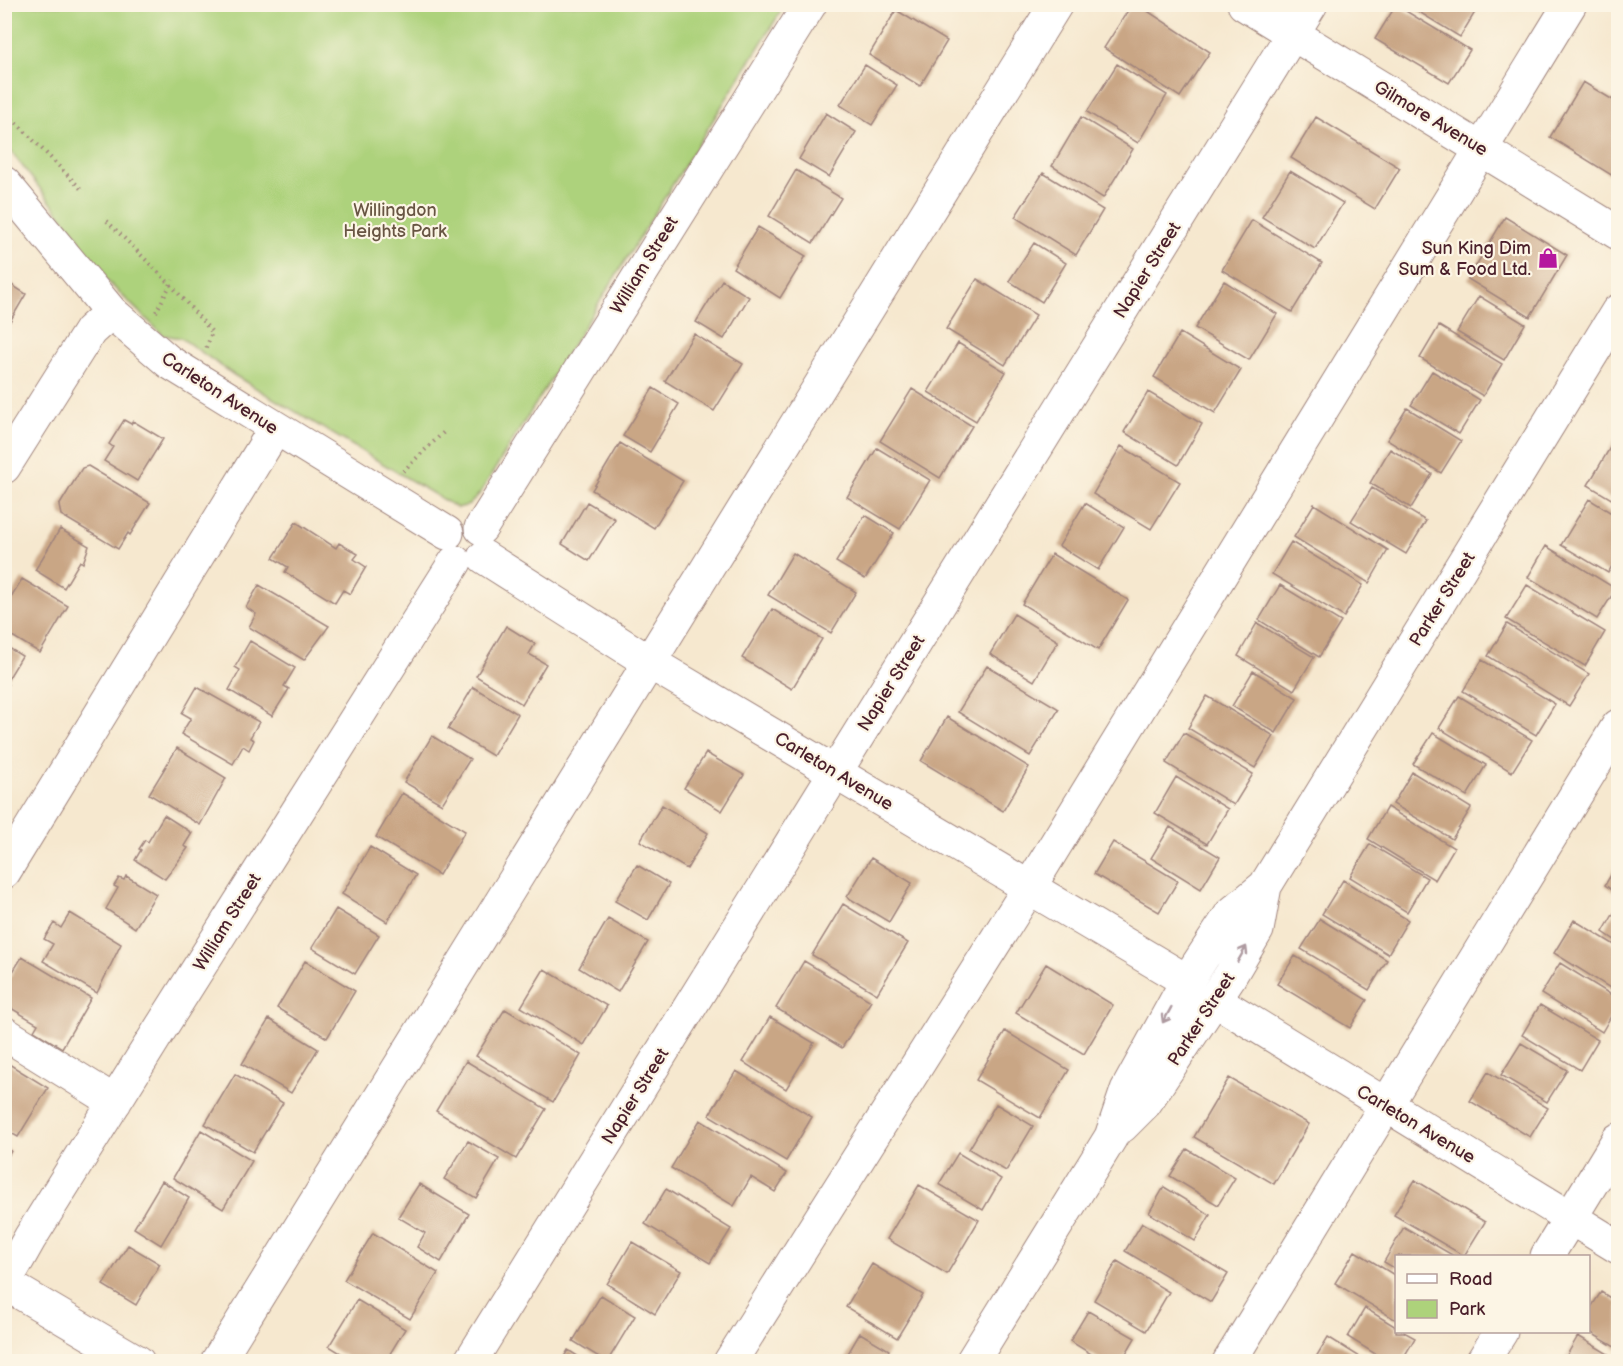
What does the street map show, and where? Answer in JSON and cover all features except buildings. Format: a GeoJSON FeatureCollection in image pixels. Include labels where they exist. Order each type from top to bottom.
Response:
{"type":"FeatureCollection","features":[{"type":"Feature","properties":{"kind":"street","name":"William Street"},"geometry":{"type":"LineString","coordinates":[[5,1284],[30,1238],[327,761],[467,545],[810,4]]}},
{"type":"Feature","properties":{"kind":"street"},"geometry":{"type":"LineString","coordinates":[[217,1362],[1056,4]]}},
{"type":"Feature","properties":{"kind":"street","name":"Gilmore Avenue"},"geometry":{"type":"LineString","coordinates":[[1244,4],[1618,233]]}},
{"type":"Feature","properties":{"kind":"street","name":"Napier Street"},"geometry":{"type":"LineString","coordinates":[[470,1362],[1311,4]]}},
{"type":"Feature","properties":{"kind":"street"},"geometry":{"type":"LineString","coordinates":[[730,1362],[1029,888],[1570,4]]}},
{"type":"Feature","properties":{"kind":"street","name":"Carleton Avenue"},"geometry":{"type":"LineString","coordinates":[[4,183],[111,312],[169,362],[467,545],[649,662],[1186,981]]}},
{"type":"Feature","properties":{"kind":"street","name":"Parker Street"},"geometry":{"type":"LineString","coordinates":[[972,1362],[1111,1137],[1127,1090],[1186,981],[1231,914],[1265,886],[1618,311]]}},
{"type":"Feature","properties":{"kind":"street"},"geometry":{"type":"LineString","coordinates":[[4,467],[90,331],[111,312]]}},
{"type":"Feature","properties":{"kind":"street"},"geometry":{"type":"LineString","coordinates":[[4,872],[275,429]]}},
{"type":"Feature","properties":{"kind":"street"},"geometry":{"type":"LineString","coordinates":[[1229,1362],[1618,726]]}},
{"type":"Feature","properties":{"kind":"street","name":"Parker Street"},"geometry":{"type":"LineString","coordinates":[[1111,1137],[1145,1103],[1215,1000],[1257,930],[1265,886]]}},
{"type":"Feature","properties":{"kind":"street","name":"Carleton Avenue"},"geometry":{"type":"LineString","coordinates":[[1215,1000],[1386,1107],[1572,1217],[1618,1247]]}},
{"type":"Feature","properties":{"kind":"street"},"geometry":{"type":"LineString","coordinates":[[4,1033],[115,1102]]}},
{"type":"Feature","properties":{"kind":"street"},"geometry":{"type":"LineString","coordinates":[[1548,1255],[1618,1140]]}},
{"type":"Feature","properties":{"kind":"street"},"geometry":{"type":"LineString","coordinates":[[5,1284],[138,1362]]}},
{"type":"Feature","properties":{"kind":"street"},"geometry":{"type":"LineString","coordinates":[[1482,1362],[1500,1333]]}},
{"type":"Feature","properties":{"kind":"path"},"geometry":{"type":"LineString","coordinates":[[4,110],[83,191]]}},
{"type":"Feature","properties":{"kind":"path"},"geometry":{"type":"LineString","coordinates":[[107,221],[171,285],[212,332],[206,350]]}},
{"type":"Feature","properties":{"kind":"path"},"geometry":{"type":"LineString","coordinates":[[152,318],[173,280]]}},
{"type":"Feature","properties":{"kind":"path"},"geometry":{"type":"LineString","coordinates":[[402,472],[444,432]]}},
{"type":"Feature","properties":{"kind":"green space","name":"Willingdon Heights Park"},"geometry":{"type":"Polygon","coordinates":[[[5,5],[785,5],[480,493],[469,505],[457,508],[234,375],[181,338],[163,335],[104,278],[83,254],[78,237],[5,144],[5,5]]]}},
{"type":"Feature","properties":{"kind":"place","name":"Sun King Dim Sum & Food Ltd."},"geometry":{"type":"Point","coordinates":[1548,258]}}]}
